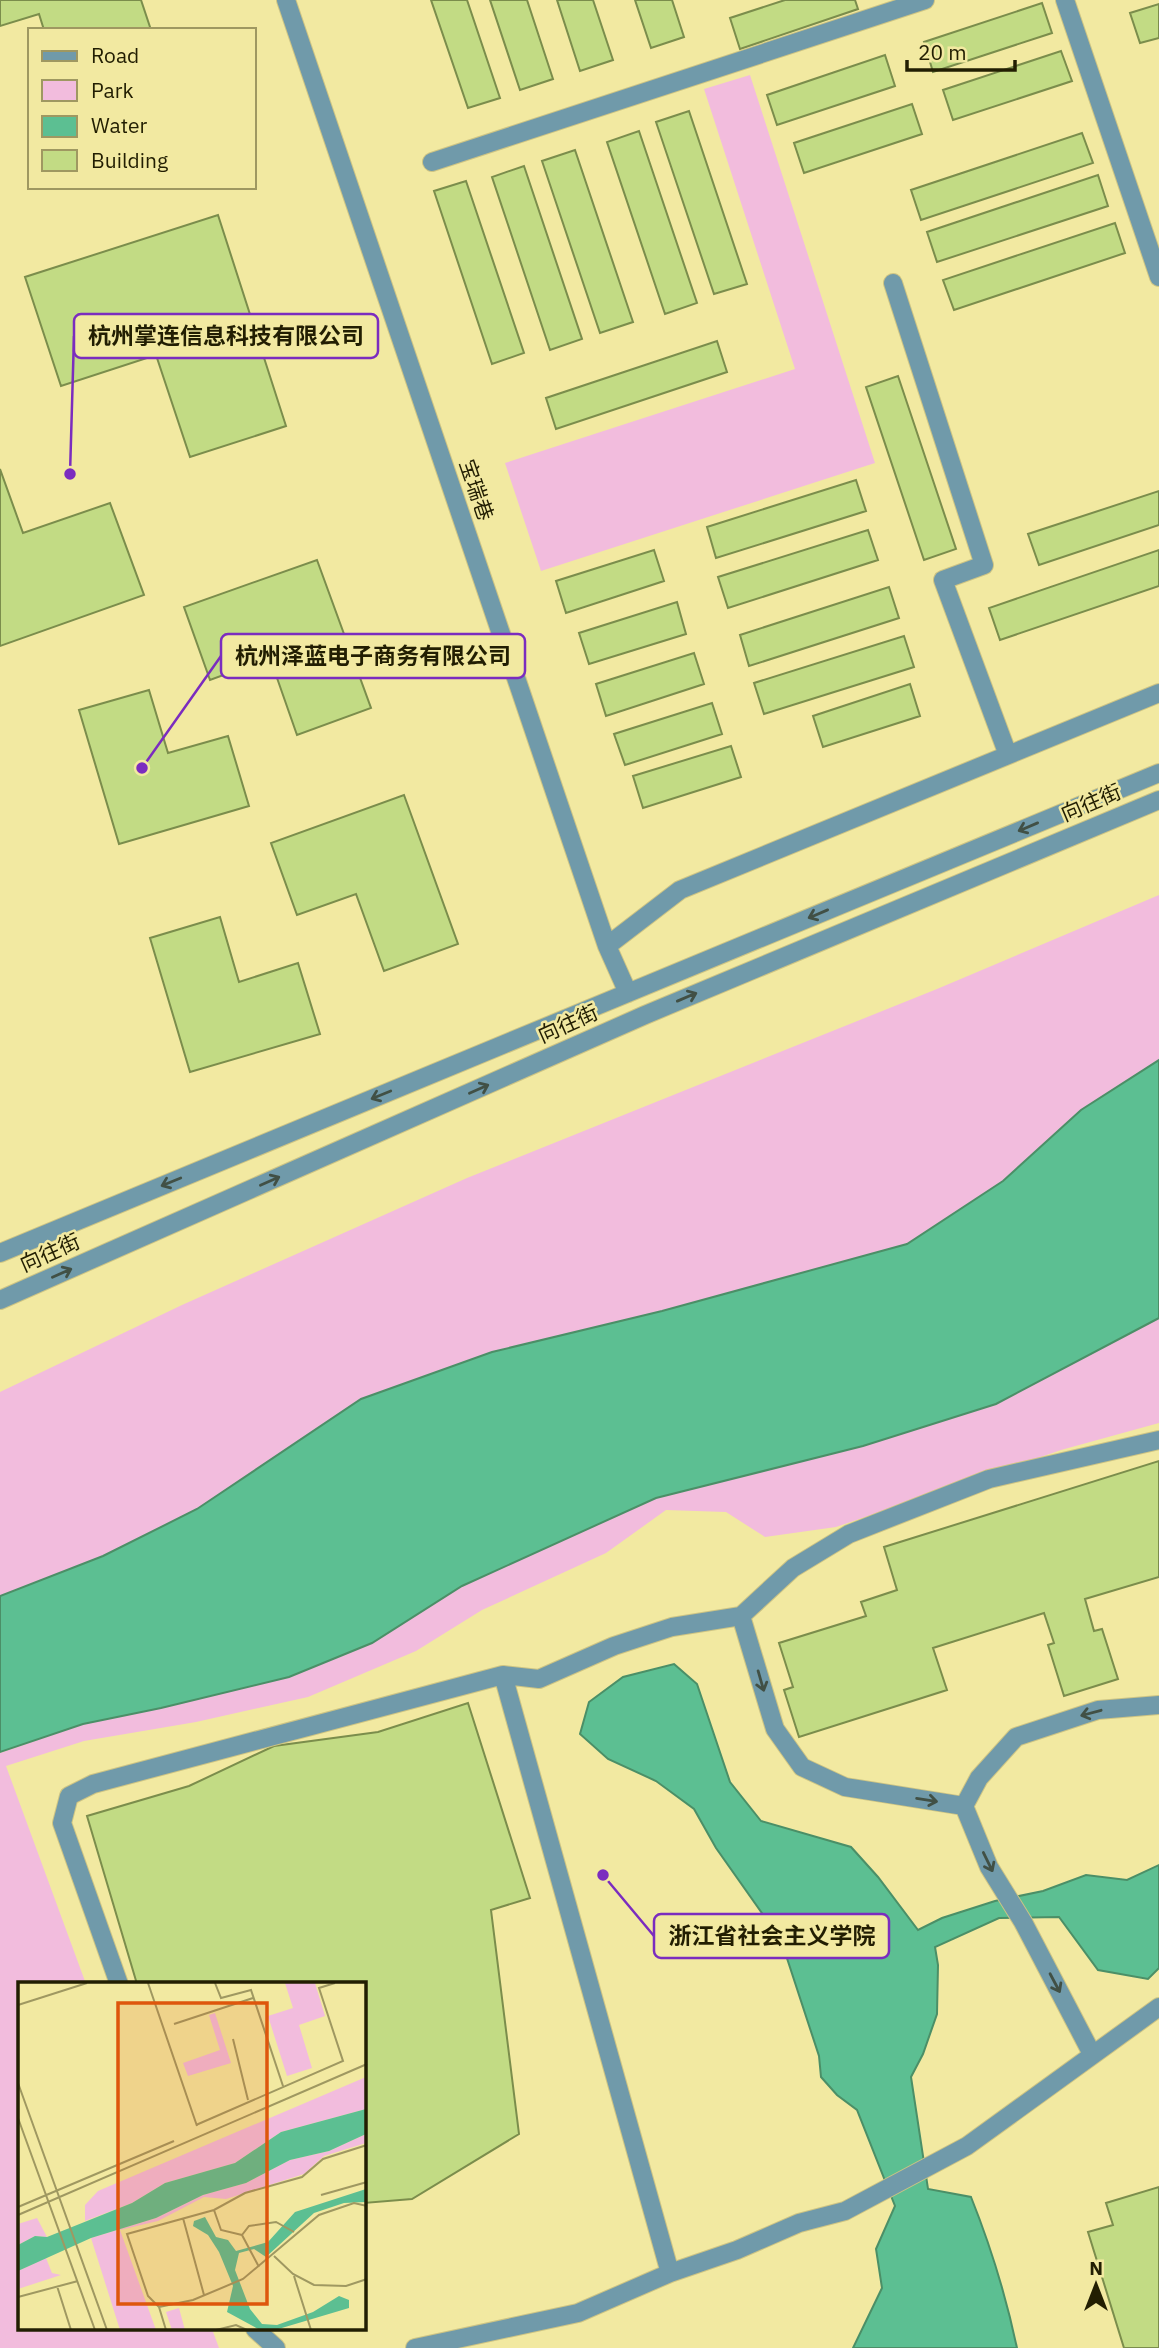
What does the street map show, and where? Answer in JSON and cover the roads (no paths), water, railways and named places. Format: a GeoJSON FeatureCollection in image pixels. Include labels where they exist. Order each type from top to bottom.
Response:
{"type":"FeatureCollection","features":[{"type":"Feature","properties":{"kind":"street","name":"宝瑞巷"},"geometry":{"type":"LineString","coordinates":[[286,0],[607,946],[628,993]]}},
{"type":"Feature","properties":{"kind":"street"},"geometry":{"type":"LineString","coordinates":[[432,162],[925,0]]}},
{"type":"Feature","properties":{"kind":"street"},"geometry":{"type":"LineString","coordinates":[[1065,0],[1159,276]]}},
{"type":"Feature","properties":{"kind":"street"},"geometry":{"type":"LineString","coordinates":[[893,283],[984,565],[943,580],[1008,755]]}},
{"type":"Feature","properties":{"kind":"street"},"geometry":{"type":"LineString","coordinates":[[607,946],[680,890],[1159,693]]}},
{"type":"Feature","properties":{"kind":"street","name":"向往街"},"geometry":{"type":"LineString","coordinates":[[0,1253],[1159,773]]}},
{"type":"Feature","properties":{"kind":"street","name":"向往街"},"geometry":{"type":"LineString","coordinates":[[0,1300],[645,1015],[1159,800]]}},
{"type":"Feature","properties":{"kind":"street"},"geometry":{"type":"LineString","coordinates":[[119,1982],[62,1823],[69,1796],[93,1784],[503,1675],[539,1679],[614,1646],[672,1626],[741,1616],[793,1568],[849,1534],[989,1479],[1159,1440]]}},
{"type":"Feature","properties":{"kind":"street"},"geometry":{"type":"LineString","coordinates":[[741,1616],[775,1729],[802,1767],[845,1787],[964,1807]]}},
{"type":"Feature","properties":{"kind":"street"},"geometry":{"type":"LineString","coordinates":[[503,1675],[670,2273]]}},
{"type":"Feature","properties":{"kind":"street"},"geometry":{"type":"LineString","coordinates":[[1092,2054],[1023,1922],[989,1867],[964,1807],[979,1778],[1016,1737],[1098,1710],[1159,1705]]}},
{"type":"Feature","properties":{"kind":"street"},"geometry":{"type":"LineString","coordinates":[[415,2348],[578,2313],[670,2273],[737,2250],[799,2223],[845,2211],[967,2146],[1159,2007]]}},
{"type":"Feature","properties":{"kind":"street"},"geometry":{"type":"LineString","coordinates":[[256,2330],[276,2348]]}},
{"type":"Feature","properties":{"kind":"water"},"geometry":{"type":"Polygon","coordinates":[[[1159,1060],[1159,1318],[996,1404],[863,1446],[656,1498],[462,1586],[372,1643],[289,1677],[83,1724],[0,1752],[0,1596],[103,1556],[197,1509],[361,1399],[492,1352],[662,1311],[907,1244],[1003,1181],[1081,1110],[1159,1060]]]}},
{"type":"Feature","properties":{"kind":"water"},"geometry":{"type":"Polygon","coordinates":[[[674,1664],[697,1684],[730,1782],[761,1821],[851,1847],[878,1877],[918,1930],[942,1918],[995,1901],[1043,1891],[1086,1875],[1127,1880],[1159,1865],[1159,1968],[1148,1979],[1098,1970],[1059,1917],[999,1918],[935,1947],[938,1965],[937,2014],[923,2054],[911,2077],[928,2189],[971,2197],[997,2272],[1017,2348],[853,2348],[882,2288],[876,2249],[895,2206],[857,2110],[837,2095],[821,2077],[819,2056],[781,1940],[716,1848],[694,1809],[656,1781],[608,1759],[580,1734],[589,1702],[623,1677],[674,1664]]]}},
{"type":"Feature","properties":{"kind":"place","name":"杭州掌连信息科技有限公司"},"geometry":{"type":"Point","coordinates":[70,474]}},
{"type":"Feature","properties":{"kind":"place","name":"杭州泽蓝电子商务有限公司"},"geometry":{"type":"Point","coordinates":[142,768]}},
{"type":"Feature","properties":{"kind":"place","name":"浙江省社会主义学院"},"geometry":{"type":"Point","coordinates":[603,1875]}}]}
